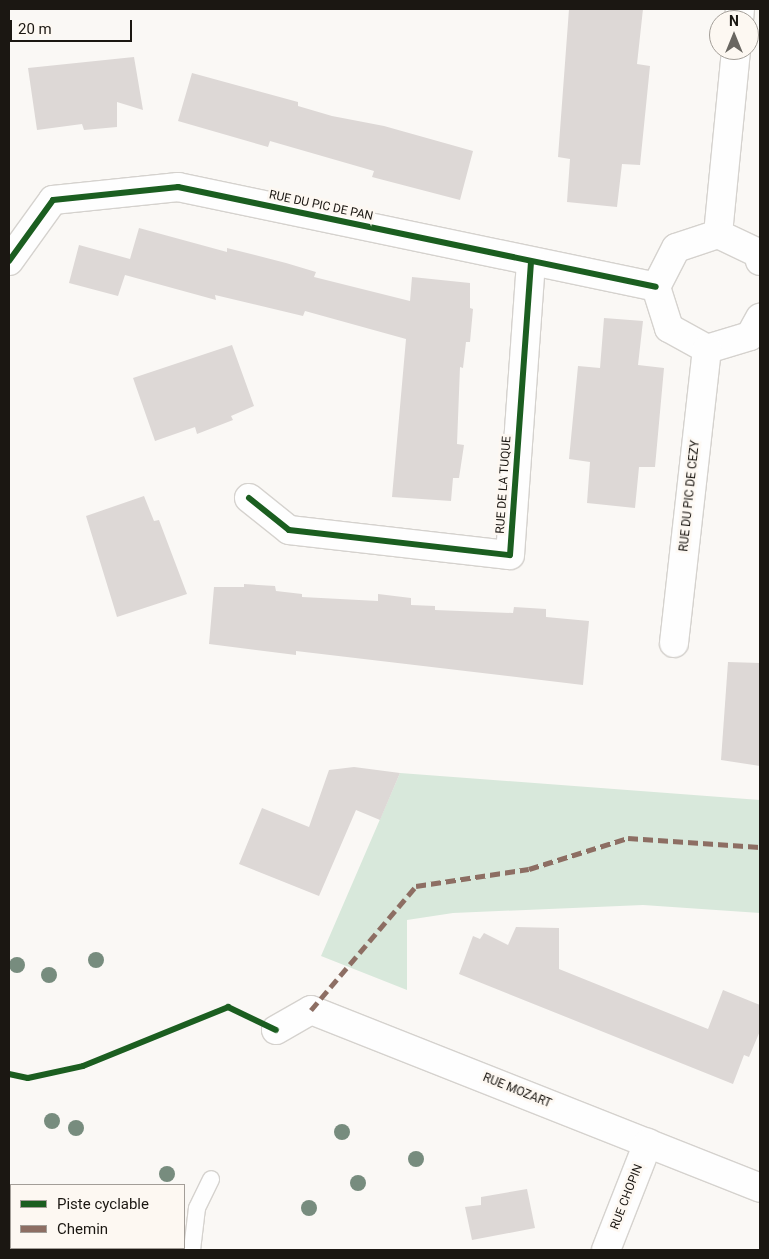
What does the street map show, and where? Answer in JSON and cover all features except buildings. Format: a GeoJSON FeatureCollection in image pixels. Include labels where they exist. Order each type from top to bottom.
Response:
{"type":"FeatureCollection","features":[{"type":"Feature","properties":{"kind":"street"},"geometry":{"type":"LineString","coordinates":[[718,234],[735,60]]}},
{"type":"Feature","properties":{"kind":"street","name":"RUE DU PIC DE PAN"},"geometry":{"type":"LineString","coordinates":[[9,261],[53,200],[178,187],[531,263],[656,287]]}},
{"type":"Feature","properties":{"kind":"street"},"geometry":{"type":"LineString","coordinates":[[760,261],[758,254],[718,234],[676,248],[656,287],[669,328],[707,349],[750,336],[760,318]]}},
{"type":"Feature","properties":{"kind":"street","name":"RUE DE LA TUQUE"},"geometry":{"type":"LineString","coordinates":[[249,498],[289,530],[510,555],[531,263]]}},
{"type":"Feature","properties":{"kind":"street","name":"RUE DU PIC DE CEZY"},"geometry":{"type":"LineString","coordinates":[[674,643],[707,349]]}},
{"type":"Feature","properties":{"kind":"street","name":"RUE MOZART"},"geometry":{"type":"LineString","coordinates":[[276,1030],[311,1010],[760,1188]]}},
{"type":"Feature","properties":{"kind":"street","name":"RUE CHOPIN"},"geometry":{"type":"LineString","coordinates":[[606,1250],[648,1143]]}},
{"type":"Feature","properties":{"kind":"lane"},"geometry":{"type":"LineString","coordinates":[[192,1250],[197,1208],[211,1179]]}},
{"type":"Feature","properties":{"kind":"green space"},"geometry":{"type":"Polygon","coordinates":[[[400,773],[760,800],[760,913],[643,905],[453,913],[407,920],[407,990],[321,956],[400,773]]]}},
{"type":"Feature","properties":{"kind":"marked path"},"geometry":{"type":"LineString","coordinates":[[311,1010],[416,886],[529,869],[628,838],[760,847]]}},
{"type":"Feature","properties":{"kind":"cycle path"},"geometry":{"type":"LineString","coordinates":[[9,261],[53,200],[178,187],[656,287]]}},
{"type":"Feature","properties":{"kind":"cycle path"},"geometry":{"type":"LineString","coordinates":[[249,498],[289,530],[510,555],[531,263]]}},
{"type":"Feature","properties":{"kind":"cycle path"},"geometry":{"type":"LineString","coordinates":[[9,1074],[28,1078],[83,1066],[228,1007],[276,1030]]}}]}
